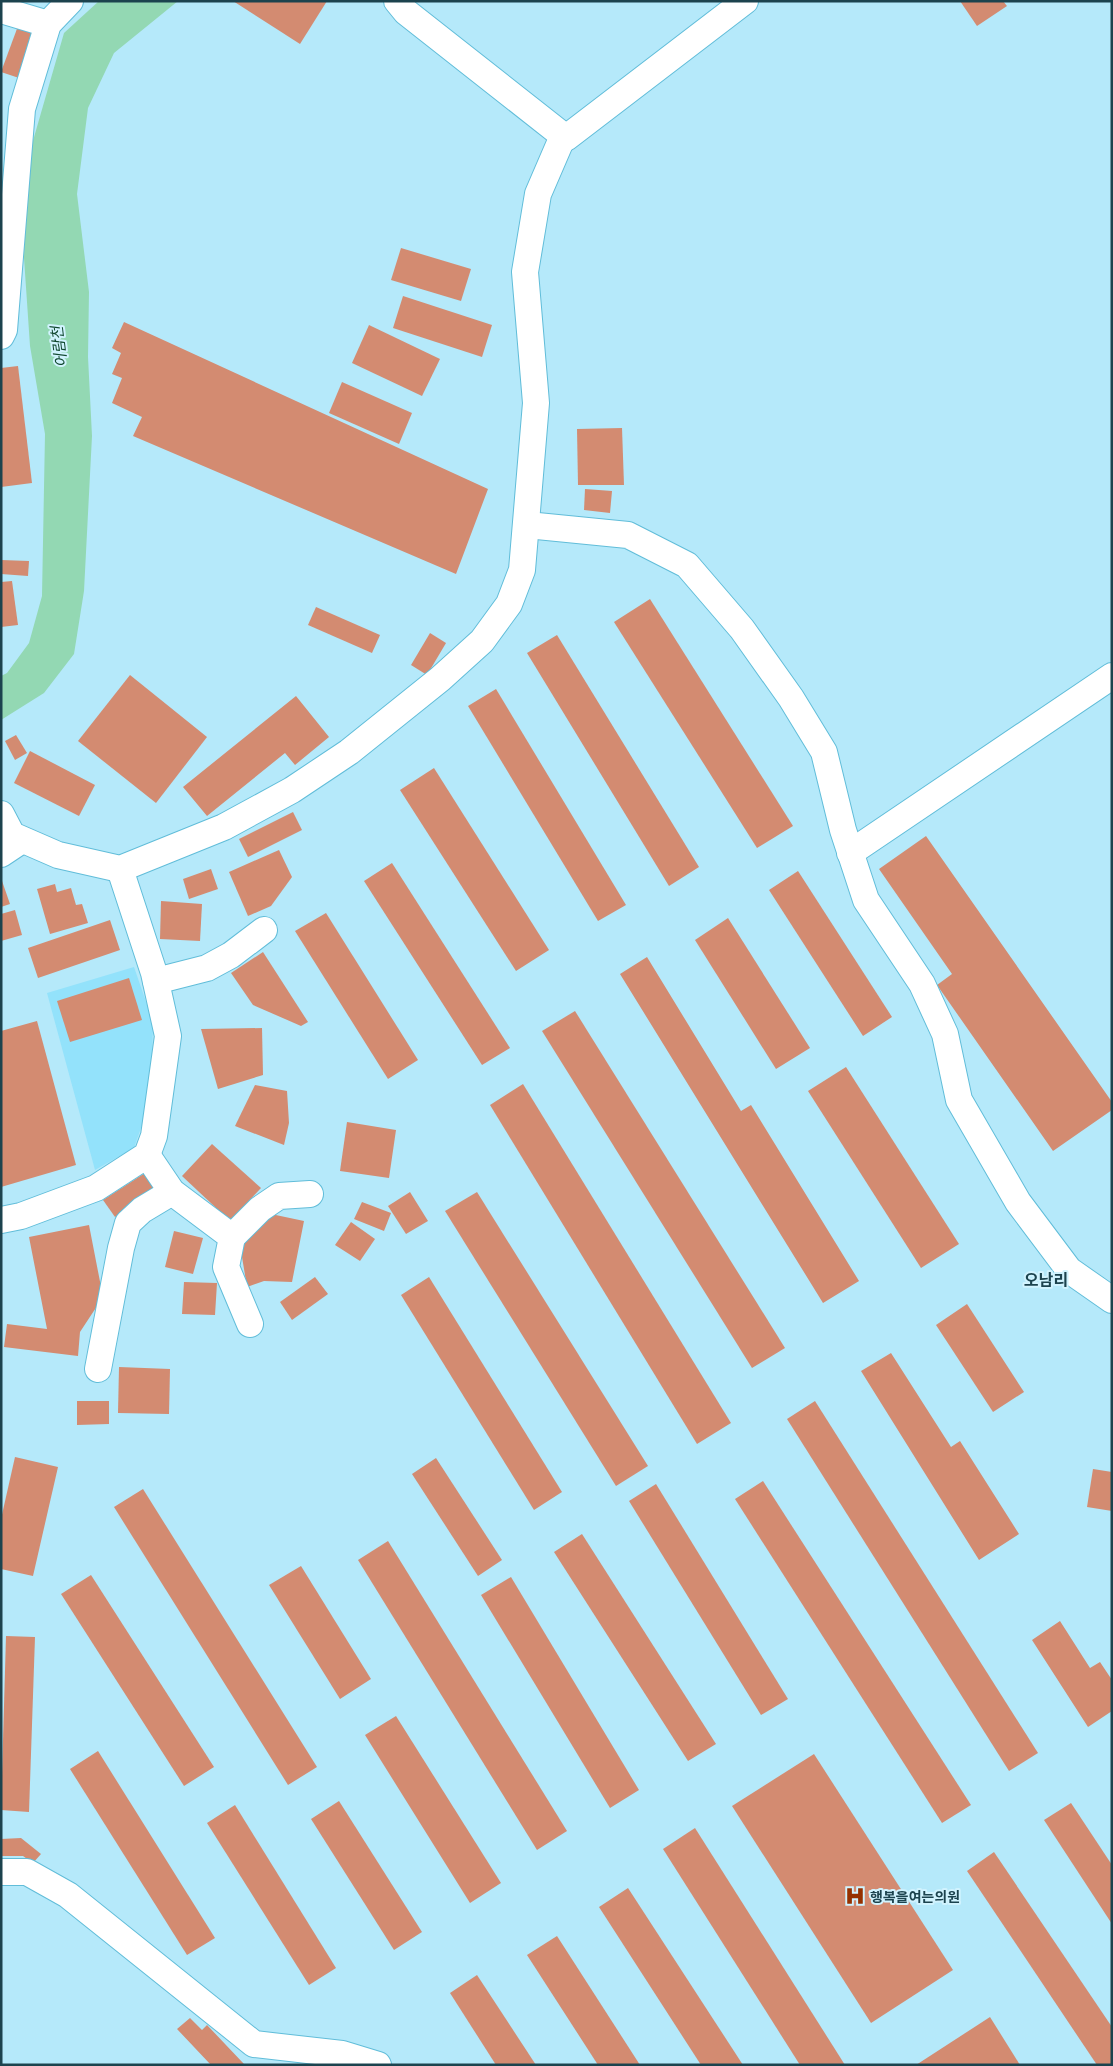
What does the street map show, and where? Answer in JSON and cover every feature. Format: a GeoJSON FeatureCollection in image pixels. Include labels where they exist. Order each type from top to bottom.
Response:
{"type":"FeatureCollection","features":[{"type":"Feature","properties":{"kind":"street"},"geometry":{"type":"LineString","coordinates":[[1,336],[4,330],[22,109],[48,24],[70,1]]}},
{"type":"Feature","properties":{"kind":"street"},"geometry":{"type":"LineString","coordinates":[[397,1],[406,12],[566,138],[745,1]]}},
{"type":"Feature","properties":{"kind":"street"},"geometry":{"type":"LineString","coordinates":[[1,10],[48,24]]}},
{"type":"Feature","properties":{"kind":"street"},"geometry":{"type":"LineString","coordinates":[[1,814],[12,835],[12,847],[120,869],[224,826],[292,790],[349,752],[440,679],[482,641],[509,604],[522,570],[536,403],[525,272],[538,194],[563,136]]}},
{"type":"Feature","properties":{"kind":"street"},"geometry":{"type":"LineString","coordinates":[[526,525],[628,535],[687,565],[742,629],[791,698],[824,752],[843,830],[866,900],[922,984],[945,1034],[960,1100],[1018,1202],[1069,1270],[1112,1300]]}},
{"type":"Feature","properties":{"kind":"street"},"geometry":{"type":"LineString","coordinates":[[850,854],[1112,676]]}},
{"type":"Feature","properties":{"kind":"street"},"geometry":{"type":"LineString","coordinates":[[1,1220],[21,1216],[96,1188],[147,1155],[154,1136],[168,1036],[156,981],[120,869]]}},
{"type":"Feature","properties":{"kind":"street"},"geometry":{"type":"LineString","coordinates":[[156,981],[207,968],[231,955],[264,930]]}},
{"type":"Feature","properties":{"kind":"street"},"geometry":{"type":"LineString","coordinates":[[147,1155],[172,1192],[232,1237]]}},
{"type":"Feature","properties":{"kind":"street"},"geometry":{"type":"LineString","coordinates":[[98,1369],[121,1248],[128,1223],[142,1210],[172,1192]]}},
{"type":"Feature","properties":{"kind":"street"},"geometry":{"type":"LineString","coordinates":[[250,1324],[226,1267],[232,1237],[260,1209],[279,1196],[310,1194]]}},
{"type":"Feature","properties":{"kind":"street"},"geometry":{"type":"LineString","coordinates":[[1,1872],[27,1872],[68,1896],[254,2044],[342,2054],[378,2065]]}},
{"type":"Feature","properties":{"kind":"shaded area"},"geometry":{"type":"Polygon","coordinates":[[[134,967],[153,1022],[152,1065],[143,1122],[134,1148],[95,1170],[47,993],[134,967]]]}},
{"type":"Feature","properties":{"kind":"water","name":"어람천"},"geometry":{"type":"Polygon","coordinates":[[[99,1],[178,1],[114,53],[88,108],[77,194],[89,292],[88,357],[92,436],[84,591],[74,654],[44,693],[1,720],[1,676],[7,673],[29,643],[42,596],[45,434],[30,346],[24,258],[26,165],[64,33],[99,1]]]}},
{"type":"Feature","properties":{"kind":"building"},"geometry":{"type":"Polygon","coordinates":[[[233,1],[327,1],[300,44],[233,1]]]}},
{"type":"Feature","properties":{"kind":"building"},"geometry":{"type":"Polygon","coordinates":[[[960,1],[1003,1],[1007,6],[977,26],[960,1]]]}},
{"type":"Feature","properties":{"kind":"building"},"geometry":{"type":"Polygon","coordinates":[[[18,26],[36,32],[19,78],[1,72],[18,26]]]}},
{"type":"Feature","properties":{"kind":"building"},"geometry":{"type":"Polygon","coordinates":[[[401,248],[471,269],[461,301],[391,280],[401,248]]]}},
{"type":"Feature","properties":{"kind":"building"},"geometry":{"type":"Polygon","coordinates":[[[403,296],[492,325],[482,357],[393,328],[403,296]]]}},
{"type":"Feature","properties":{"kind":"building"},"geometry":{"type":"Polygon","coordinates":[[[124,322],[488,489],[456,574],[133,436],[142,417],[112,403],[122,378],[112,374],[121,353],[112,348],[124,322]]]}},
{"type":"Feature","properties":{"kind":"building"},"geometry":{"type":"Polygon","coordinates":[[[369,325],[440,359],[422,396],[352,363],[369,325]]]}},
{"type":"Feature","properties":{"kind":"building"},"geometry":{"type":"Polygon","coordinates":[[[18,366],[32,483],[1,487],[1,368],[18,366]]]}},
{"type":"Feature","properties":{"kind":"building"},"geometry":{"type":"Polygon","coordinates":[[[342,382],[412,413],[399,444],[329,413],[342,382]]]}},
{"type":"Feature","properties":{"kind":"building"},"geometry":{"type":"Polygon","coordinates":[[[622,428],[624,485],[578,485],[577,429],[622,428]]]}},
{"type":"Feature","properties":{"kind":"building"},"geometry":{"type":"Polygon","coordinates":[[[585,489],[612,491],[610,513],[584,510],[585,489]]]}},
{"type":"Feature","properties":{"kind":"building"},"geometry":{"type":"Polygon","coordinates":[[[1,560],[29,561],[28,576],[1,574],[1,560]]]}},
{"type":"Feature","properties":{"kind":"building"},"geometry":{"type":"Polygon","coordinates":[[[12,581],[18,625],[1,627],[1,582],[12,581]]]}},
{"type":"Feature","properties":{"kind":"building"},"geometry":{"type":"Polygon","coordinates":[[[650,599],[793,826],[757,848],[614,622],[650,599]]]}},
{"type":"Feature","properties":{"kind":"building"},"geometry":{"type":"Polygon","coordinates":[[[316,607],[380,635],[372,653],[308,625],[316,607]]]}},
{"type":"Feature","properties":{"kind":"building"},"geometry":{"type":"Polygon","coordinates":[[[430,633],[446,643],[427,675],[411,665],[430,633]]]}},
{"type":"Feature","properties":{"kind":"building"},"geometry":{"type":"Polygon","coordinates":[[[557,635],[699,867],[669,886],[527,653],[557,635]]]}},
{"type":"Feature","properties":{"kind":"building"},"geometry":{"type":"Polygon","coordinates":[[[130,675],[207,737],[156,803],[78,741],[130,675]]]}},
{"type":"Feature","properties":{"kind":"building"},"geometry":{"type":"Polygon","coordinates":[[[496,689],[626,905],[598,921],[468,706],[496,689]]]}},
{"type":"Feature","properties":{"kind":"building"},"geometry":{"type":"Polygon","coordinates":[[[296,696],[329,737],[295,765],[285,753],[207,816],[183,787],[296,696]]]}},
{"type":"Feature","properties":{"kind":"building"},"geometry":{"type":"Polygon","coordinates":[[[16,735],[27,753],[15,760],[5,741],[16,735]]]}},
{"type":"Feature","properties":{"kind":"building"},"geometry":{"type":"Polygon","coordinates":[[[30,751],[95,785],[79,816],[14,783],[30,751]]]}},
{"type":"Feature","properties":{"kind":"building"},"geometry":{"type":"Polygon","coordinates":[[[434,768],[549,950],[516,971],[400,790],[434,768]]]}},
{"type":"Feature","properties":{"kind":"building"},"geometry":{"type":"Polygon","coordinates":[[[293,812],[302,830],[248,857],[239,839],[293,812]]]}},
{"type":"Feature","properties":{"kind":"building"},"geometry":{"type":"Polygon","coordinates":[[[926,836],[1112,1102],[1112,1110],[1053,1151],[937,985],[952,974],[879,869],[926,836]]]}},
{"type":"Feature","properties":{"kind":"building"},"geometry":{"type":"Polygon","coordinates":[[[279,850],[292,877],[271,906],[248,916],[229,872],[279,850]]]}},
{"type":"Feature","properties":{"kind":"building"},"geometry":{"type":"Polygon","coordinates":[[[392,863],[510,1048],[482,1065],[364,881],[392,863]]]}},
{"type":"Feature","properties":{"kind":"building"},"geometry":{"type":"Polygon","coordinates":[[[211,869],[218,889],[189,899],[183,879],[211,869]]]}},
{"type":"Feature","properties":{"kind":"building"},"geometry":{"type":"Polygon","coordinates":[[[798,871],[892,1017],[863,1036],[769,890],[798,871]]]}},
{"type":"Feature","properties":{"kind":"building"},"geometry":{"type":"Polygon","coordinates":[[[1,878],[10,904],[1,907],[1,878]]]}},
{"type":"Feature","properties":{"kind":"building"},"geometry":{"type":"Polygon","coordinates":[[[55,884],[57,892],[71,888],[76,905],[82,904],[88,923],[50,934],[37,889],[55,884]]]}},
{"type":"Feature","properties":{"kind":"building"},"geometry":{"type":"Polygon","coordinates":[[[161,901],[202,904],[200,941],[160,939],[161,901]]]}},
{"type":"Feature","properties":{"kind":"building"},"geometry":{"type":"Polygon","coordinates":[[[15,910],[22,935],[1,941],[1,914],[15,910]]]}},
{"type":"Feature","properties":{"kind":"building"},"geometry":{"type":"Polygon","coordinates":[[[326,913],[418,1060],[388,1079],[295,931],[326,913]]]}},
{"type":"Feature","properties":{"kind":"building"},"geometry":{"type":"Polygon","coordinates":[[[728,918],[810,1048],[776,1069],[695,940],[728,918]]]}},
{"type":"Feature","properties":{"kind":"building"},"geometry":{"type":"Polygon","coordinates":[[[110,920],[120,950],[38,978],[28,948],[110,920]]]}},
{"type":"Feature","properties":{"kind":"building"},"geometry":{"type":"Polygon","coordinates":[[[263,952],[308,1022],[301,1026],[253,1005],[231,973],[263,952]]]}},
{"type":"Feature","properties":{"kind":"building"},"geometry":{"type":"Polygon","coordinates":[[[647,957],[741,1111],[751,1105],[859,1281],[823,1303],[620,974],[647,957]]]}},
{"type":"Feature","properties":{"kind":"building"},"geometry":{"type":"Polygon","coordinates":[[[129,978],[142,1020],[70,1042],[57,1001],[129,978]]]}},
{"type":"Feature","properties":{"kind":"building"},"geometry":{"type":"Polygon","coordinates":[[[575,1011],[785,1348],[752,1368],[542,1031],[575,1011]]]}},
{"type":"Feature","properties":{"kind":"building"},"geometry":{"type":"Polygon","coordinates":[[[37,1021],[76,1165],[1,1187],[1,1031],[37,1021]]]}},
{"type":"Feature","properties":{"kind":"building"},"geometry":{"type":"Polygon","coordinates":[[[262,1028],[263,1075],[218,1089],[201,1029],[262,1028]]]}},
{"type":"Feature","properties":{"kind":"building"},"geometry":{"type":"Polygon","coordinates":[[[846,1067],[959,1244],[921,1268],[808,1091],[846,1067]]]}},
{"type":"Feature","properties":{"kind":"building"},"geometry":{"type":"Polygon","coordinates":[[[523,1084],[731,1423],[697,1444],[490,1105],[523,1084]]]}},
{"type":"Feature","properties":{"kind":"building"},"geometry":{"type":"Polygon","coordinates":[[[255,1085],[287,1091],[289,1123],[284,1145],[235,1126],[255,1085]]]}},
{"type":"Feature","properties":{"kind":"building"},"geometry":{"type":"Polygon","coordinates":[[[347,1122],[396,1130],[389,1178],[340,1171],[347,1122]]]}},
{"type":"Feature","properties":{"kind":"building"},"geometry":{"type":"Polygon","coordinates":[[[212,1144],[261,1188],[230,1221],[182,1176],[212,1144]]]}},
{"type":"Feature","properties":{"kind":"building"},"geometry":{"type":"Polygon","coordinates":[[[145,1173],[157,1190],[115,1217],[103,1200],[145,1173]]]}},
{"type":"Feature","properties":{"kind":"building"},"geometry":{"type":"Polygon","coordinates":[[[410,1192],[428,1221],[406,1234],[388,1206],[410,1192]]]}},
{"type":"Feature","properties":{"kind":"building"},"geometry":{"type":"Polygon","coordinates":[[[477,1192],[648,1466],[616,1486],[445,1211],[477,1192]]]}},
{"type":"Feature","properties":{"kind":"building"},"geometry":{"type":"Polygon","coordinates":[[[362,1202],[391,1213],[384,1231],[354,1219],[362,1202]]]}},
{"type":"Feature","properties":{"kind":"building"},"geometry":{"type":"Polygon","coordinates":[[[271,1214],[304,1221],[292,1282],[264,1281],[247,1287],[241,1251],[250,1233],[271,1214]]]}},
{"type":"Feature","properties":{"kind":"building"},"geometry":{"type":"Polygon","coordinates":[[[351,1222],[375,1239],[360,1261],[335,1245],[351,1222]]]}},
{"type":"Feature","properties":{"kind":"building"},"geometry":{"type":"Polygon","coordinates":[[[89,1225],[103,1297],[80,1332],[78,1356],[4,1347],[7,1324],[47,1329],[29,1237],[89,1225]]]}},
{"type":"Feature","properties":{"kind":"building"},"geometry":{"type":"Polygon","coordinates":[[[174,1231],[203,1238],[193,1274],[165,1267],[174,1231]]]}},
{"type":"Feature","properties":{"kind":"building"},"geometry":{"type":"Polygon","coordinates":[[[315,1277],[328,1294],[292,1320],[280,1302],[315,1277]]]}},
{"type":"Feature","properties":{"kind":"building"},"geometry":{"type":"Polygon","coordinates":[[[429,1277],[562,1492],[534,1510],[401,1295],[429,1277]]]}},
{"type":"Feature","properties":{"kind":"building"},"geometry":{"type":"Polygon","coordinates":[[[184,1282],[217,1283],[215,1315],[182,1314],[184,1282]]]}},
{"type":"Feature","properties":{"kind":"building"},"geometry":{"type":"Polygon","coordinates":[[[967,1304],[1024,1392],[993,1412],[936,1325],[967,1304]]]}},
{"type":"Feature","properties":{"kind":"building"},"geometry":{"type":"Polygon","coordinates":[[[891,1353],[951,1447],[960,1441],[1019,1534],[979,1560],[861,1371],[891,1353]]]}},
{"type":"Feature","properties":{"kind":"building"},"geometry":{"type":"Polygon","coordinates":[[[119,1367],[170,1369],[169,1414],[118,1413],[119,1367]]]}},
{"type":"Feature","properties":{"kind":"building"},"geometry":{"type":"Polygon","coordinates":[[[77,1401],[109,1401],[109,1424],[77,1425],[77,1401]]]}},
{"type":"Feature","properties":{"kind":"building"},"geometry":{"type":"Polygon","coordinates":[[[815,1401],[1038,1753],[1009,1771],[787,1419],[815,1401]]]}},
{"type":"Feature","properties":{"kind":"building"},"geometry":{"type":"Polygon","coordinates":[[[15,1457],[58,1467],[33,1576],[1,1569],[1,1519],[15,1457]]]}},
{"type":"Feature","properties":{"kind":"building"},"geometry":{"type":"Polygon","coordinates":[[[436,1458],[502,1560],[478,1576],[412,1474],[436,1458]]]}},
{"type":"Feature","properties":{"kind":"building"},"geometry":{"type":"Polygon","coordinates":[[[1093,1469],[1112,1472],[1112,1511],[1087,1507],[1093,1469]]]}},
{"type":"Feature","properties":{"kind":"building"},"geometry":{"type":"Polygon","coordinates":[[[763,1481],[971,1805],[942,1823],[735,1499],[763,1481]]]}},
{"type":"Feature","properties":{"kind":"building"},"geometry":{"type":"Polygon","coordinates":[[[656,1484],[788,1699],[761,1715],[629,1501],[656,1484]]]}},
{"type":"Feature","properties":{"kind":"building"},"geometry":{"type":"Polygon","coordinates":[[[143,1489],[317,1767],[288,1785],[114,1507],[143,1489]]]}},
{"type":"Feature","properties":{"kind":"building"},"geometry":{"type":"Polygon","coordinates":[[[582,1534],[716,1744],[688,1761],[554,1552],[582,1534]]]}},
{"type":"Feature","properties":{"kind":"building"},"geometry":{"type":"Polygon","coordinates":[[[388,1541],[567,1831],[537,1850],[358,1560],[388,1541]]]}},
{"type":"Feature","properties":{"kind":"building"},"geometry":{"type":"Polygon","coordinates":[[[301,1566],[371,1679],[340,1699],[269,1585],[301,1566]]]}},
{"type":"Feature","properties":{"kind":"building"},"geometry":{"type":"Polygon","coordinates":[[[91,1575],[214,1767],[184,1786],[61,1594],[91,1575]]]}},
{"type":"Feature","properties":{"kind":"building"},"geometry":{"type":"Polygon","coordinates":[[[511,1577],[639,1790],[610,1808],[481,1595],[511,1577]]]}},
{"type":"Feature","properties":{"kind":"building"},"geometry":{"type":"Polygon","coordinates":[[[1060,1621],[1090,1668],[1100,1662],[1112,1680],[1112,1711],[1088,1727],[1032,1640],[1060,1621]]]}},
{"type":"Feature","properties":{"kind":"building"},"geometry":{"type":"Polygon","coordinates":[[[6,1636],[35,1637],[29,1812],[1,1810],[6,1636]]]}},
{"type":"Feature","properties":{"kind":"building"},"geometry":{"type":"Polygon","coordinates":[[[396,1716],[501,1883],[470,1903],[365,1735],[396,1716]]]}},
{"type":"Feature","properties":{"kind":"building"},"geometry":{"type":"Polygon","coordinates":[[[98,1751],[215,1938],[187,1955],[70,1769],[98,1751]]]}},
{"type":"Feature","properties":{"kind":"building"},"geometry":{"type":"Polygon","coordinates":[[[814,1754],[953,1970],[871,2023],[732,1806],[814,1754]]]}},
{"type":"Feature","properties":{"kind":"building"},"geometry":{"type":"Polygon","coordinates":[[[339,1801],[422,1932],[394,1950],[311,1819],[339,1801]]]}},
{"type":"Feature","properties":{"kind":"building"},"geometry":{"type":"Polygon","coordinates":[[[1071,1803],[1112,1865],[1112,1924],[1044,1820],[1071,1803]]]}},
{"type":"Feature","properties":{"kind":"building"},"geometry":{"type":"Polygon","coordinates":[[[235,1805],[336,1968],[309,1985],[207,1823],[235,1805]]]}},
{"type":"Feature","properties":{"kind":"building"},"geometry":{"type":"Polygon","coordinates":[[[695,1828],[845,2065],[800,2065],[663,1849],[695,1828]]]}},
{"type":"Feature","properties":{"kind":"building"},"geometry":{"type":"Polygon","coordinates":[[[21,1838],[41,1854],[33,1863],[23,1856],[1,1856],[1,1839],[21,1838]]]}},
{"type":"Feature","properties":{"kind":"building"},"geometry":{"type":"Polygon","coordinates":[[[994,1852],[1112,2027],[1112,2065],[1097,2065],[967,1871],[994,1852]]]}},
{"type":"Feature","properties":{"kind":"building"},"geometry":{"type":"Polygon","coordinates":[[[628,1888],[743,2065],[701,2065],[599,1907],[628,1888]]]}},
{"type":"Feature","properties":{"kind":"building"},"geometry":{"type":"Polygon","coordinates":[[[557,1936],[640,2065],[598,2065],[527,1955],[557,1936]]]}},
{"type":"Feature","properties":{"kind":"building"},"geometry":{"type":"Polygon","coordinates":[[[477,1975],[536,2065],[496,2065],[450,1993],[477,1975]]]}},
{"type":"Feature","properties":{"kind":"building"},"geometry":{"type":"Polygon","coordinates":[[[990,2017],[1020,2065],[916,2065],[990,2017]]]}},
{"type":"Feature","properties":{"kind":"building"},"geometry":{"type":"Polygon","coordinates":[[[190,2018],[202,2030],[207,2025],[244,2064],[211,2065],[177,2029],[190,2018]]]}},
{"type":"Feature","properties":{"kind":"place","name":"행복을여는의원"},"geometry":{"type":"Point","coordinates":[855,1896]}},
{"type":"Feature","properties":{"kind":"district","name":"오남리"},"geometry":{"type":"Point","coordinates":[1046,1279]}}]}
